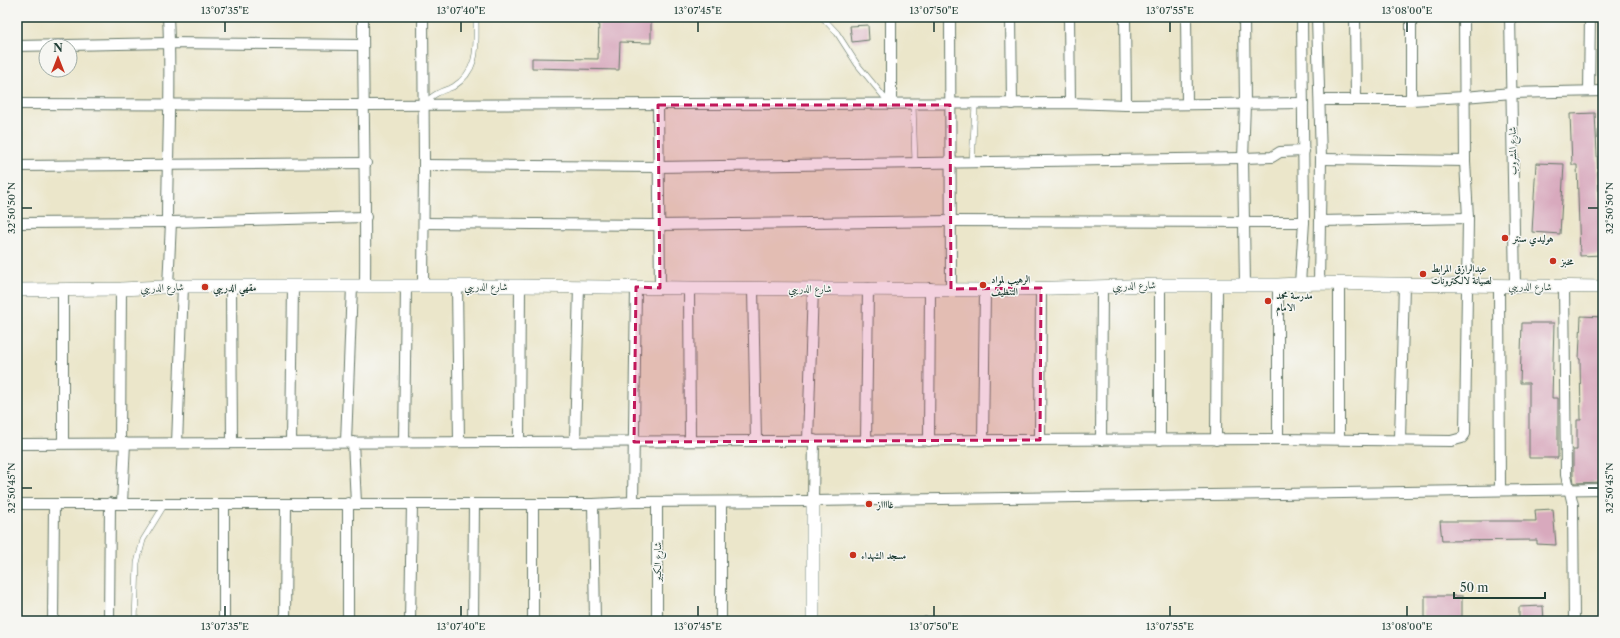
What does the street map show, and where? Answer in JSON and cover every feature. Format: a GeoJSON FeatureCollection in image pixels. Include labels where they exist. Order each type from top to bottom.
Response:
{"type":"FeatureCollection","features":[{"type":"Feature","properties":{"kind":"street"},"geometry":{"type":"LineString","coordinates":[[168,17],[170,43],[170,104],[167,166],[169,222],[168,287]]}},
{"type":"Feature","properties":{"kind":"street"},"geometry":{"type":"LineString","coordinates":[[363,17],[363,105],[366,163],[365,286]]}},
{"type":"Feature","properties":{"kind":"street"},"geometry":{"type":"LineString","coordinates":[[422,17],[424,166],[423,286]]}},
{"type":"Feature","properties":{"kind":"street"},"geometry":{"type":"LineString","coordinates":[[891,17],[891,104]]}},
{"type":"Feature","properties":{"kind":"street"},"geometry":{"type":"LineString","coordinates":[[950,17],[950,105],[952,163],[951,289]]}},
{"type":"Feature","properties":{"kind":"street"},"geometry":{"type":"LineString","coordinates":[[1011,17],[1012,104]]}},
{"type":"Feature","properties":{"kind":"street"},"geometry":{"type":"LineString","coordinates":[[1069,17],[1070,103]]}},
{"type":"Feature","properties":{"kind":"street"},"geometry":{"type":"LineString","coordinates":[[1125,17],[1126,105]]}},
{"type":"Feature","properties":{"kind":"street"},"geometry":{"type":"LineString","coordinates":[[1186,17],[1187,104]]}},
{"type":"Feature","properties":{"kind":"street"},"geometry":{"type":"LineString","coordinates":[[1244,17],[1245,104],[1243,158],[1246,285]]}},
{"type":"Feature","properties":{"kind":"street"},"geometry":{"type":"LineString","coordinates":[[1300,284],[1304,222],[1302,17]]}},
{"type":"Feature","properties":{"kind":"street"},"geometry":{"type":"LineString","coordinates":[[1317,17],[1321,159],[1320,283]]}},
{"type":"Feature","properties":{"kind":"street"},"geometry":{"type":"LineString","coordinates":[[1355,17],[1356,100]]}},
{"type":"Feature","properties":{"kind":"street"},"geometry":{"type":"LineString","coordinates":[[1410,17],[1411,100]]}},
{"type":"Feature","properties":{"kind":"street"},"geometry":{"type":"LineString","coordinates":[[17,444],[1278,439],[1400,439],[1451,441],[1462,438],[1465,434],[1468,285],[1464,17]]}},
{"type":"Feature","properties":{"kind":"street","name":"شارع المشروب"},"geometry":{"type":"LineString","coordinates":[[1510,17],[1515,285]]}},
{"type":"Feature","properties":{"kind":"street"},"geometry":{"type":"LineString","coordinates":[[1589,91],[1590,17]]}},
{"type":"Feature","properties":{"kind":"street"},"geometry":{"type":"LineString","coordinates":[[17,46],[170,43],[363,45]]}},
{"type":"Feature","properties":{"kind":"street"},"geometry":{"type":"LineString","coordinates":[[1320,100],[1411,100],[1512,93],[1603,90]]}},
{"type":"Feature","properties":{"kind":"street"},"geometry":{"type":"LineString","coordinates":[[17,104],[975,105],[1070,103],[1126,105],[1303,103]]}},
{"type":"Feature","properties":{"kind":"street"},"geometry":{"type":"LineString","coordinates":[[658,105],[660,288]]}},
{"type":"Feature","properties":{"kind":"street"},"geometry":{"type":"LineString","coordinates":[[424,166],[658,167],[972,163],[1272,157],[1280,152],[1304,151]]}},
{"type":"Feature","properties":{"kind":"street"},"geometry":{"type":"LineString","coordinates":[[1321,159],[1465,161]]}},
{"type":"Feature","properties":{"kind":"street"},"geometry":{"type":"LineString","coordinates":[[17,166],[167,166],[366,163]]}},
{"type":"Feature","properties":{"kind":"street"},"geometry":{"type":"LineString","coordinates":[[17,223],[366,218]]}},
{"type":"Feature","properties":{"kind":"street"},"geometry":{"type":"LineString","coordinates":[[1321,221],[1468,218]]}},
{"type":"Feature","properties":{"kind":"street"},"geometry":{"type":"LineString","coordinates":[[424,223],[659,225],[951,221],[1304,222]]}},
{"type":"Feature","properties":{"kind":"street","name":"شارع الدريبي"},"geometry":{"type":"LineString","coordinates":[[17,290],[121,289],[183,286],[579,286],[753,289],[930,288],[985,290],[1102,286],[1278,285],[1320,283],[1603,287]]}},
{"type":"Feature","properties":{"kind":"street"},"geometry":{"type":"LineString","coordinates":[[1339,284],[1339,439]]}},
{"type":"Feature","properties":{"kind":"street"},"geometry":{"type":"LineString","coordinates":[[1400,439],[1404,284]]}},
{"type":"Feature","properties":{"kind":"street"},"geometry":{"type":"LineString","coordinates":[[1160,285],[1160,440]]}},
{"type":"Feature","properties":{"kind":"street"},"geometry":{"type":"LineString","coordinates":[[1216,285],[1216,440]]}},
{"type":"Feature","properties":{"kind":"street"},"geometry":{"type":"LineString","coordinates":[[1278,285],[1278,439]]}},
{"type":"Feature","properties":{"kind":"street"},"geometry":{"type":"LineString","coordinates":[[1499,285],[1500,490]]}},
{"type":"Feature","properties":{"kind":"street"},"geometry":{"type":"LineString","coordinates":[[177,443],[183,286]]}},
{"type":"Feature","properties":{"kind":"street"},"geometry":{"type":"LineString","coordinates":[[231,286],[232,443]]}},
{"type":"Feature","properties":{"kind":"street"},"geometry":{"type":"LineString","coordinates":[[291,443],[293,286]]}},
{"type":"Feature","properties":{"kind":"street"},"geometry":{"type":"LineString","coordinates":[[348,621],[352,503],[350,442],[352,286]]}},
{"type":"Feature","properties":{"kind":"street"},"geometry":{"type":"LineString","coordinates":[[404,442],[406,286]]}},
{"type":"Feature","properties":{"kind":"street"},"geometry":{"type":"LineString","coordinates":[[457,286],[459,442]]}},
{"type":"Feature","properties":{"kind":"street"},"geometry":{"type":"LineString","coordinates":[[519,442],[520,286]]}},
{"type":"Feature","properties":{"kind":"street"},"geometry":{"type":"LineString","coordinates":[[575,442],[579,286]]}},
{"type":"Feature","properties":{"kind":"street"},"geometry":{"type":"LineString","coordinates":[[1101,440],[1102,286]]}},
{"type":"Feature","properties":{"kind":"street"},"geometry":{"type":"LineString","coordinates":[[1564,286],[1566,475],[1572,504],[1574,621]]}},
{"type":"Feature","properties":{"kind":"street"},"geometry":{"type":"LineString","coordinates":[[633,502],[636,287]]}},
{"type":"Feature","properties":{"kind":"street"},"geometry":{"type":"LineString","coordinates":[[689,288],[690,441]]}},
{"type":"Feature","properties":{"kind":"street"},"geometry":{"type":"LineString","coordinates":[[812,288],[811,440],[813,621]]}},
{"type":"Feature","properties":{"kind":"street"},"geometry":{"type":"LineString","coordinates":[[866,441],[868,288]]}},
{"type":"Feature","properties":{"kind":"street"},"geometry":{"type":"LineString","coordinates":[[929,441],[930,288]]}},
{"type":"Feature","properties":{"kind":"street"},"geometry":{"type":"LineString","coordinates":[[1040,440],[1041,288]]}},
{"type":"Feature","properties":{"kind":"street"},"geometry":{"type":"LineString","coordinates":[[63,444],[64,289]]}},
{"type":"Feature","properties":{"kind":"street"},"geometry":{"type":"LineString","coordinates":[[121,289],[122,503]]}},
{"type":"Feature","properties":{"kind":"street"},"geometry":{"type":"LineString","coordinates":[[753,289],[756,441]]}},
{"type":"Feature","properties":{"kind":"street"},"geometry":{"type":"LineString","coordinates":[[983,440],[985,290]]}},
{"type":"Feature","properties":{"kind":"street"},"geometry":{"type":"LineString","coordinates":[[17,504],[593,504],[633,502],[812,501],[1603,489]]}},
{"type":"Feature","properties":{"kind":"street","name":"شارع الكبير"},"geometry":{"type":"LineString","coordinates":[[657,502],[657,621]]}},
{"type":"Feature","properties":{"kind":"street"},"geometry":{"type":"LineString","coordinates":[[721,502],[721,621]]}},
{"type":"Feature","properties":{"kind":"street"},"geometry":{"type":"LineString","coordinates":[[109,621],[110,503]]}},
{"type":"Feature","properties":{"kind":"street"},"geometry":{"type":"LineString","coordinates":[[53,621],[54,504]]}},
{"type":"Feature","properties":{"kind":"street"},"geometry":{"type":"LineString","coordinates":[[285,621],[286,504]]}},
{"type":"Feature","properties":{"kind":"street"},"geometry":{"type":"LineString","coordinates":[[410,621],[412,504]]}},
{"type":"Feature","properties":{"kind":"street"},"geometry":{"type":"LineString","coordinates":[[473,621],[474,504]]}},
{"type":"Feature","properties":{"kind":"street"},"geometry":{"type":"LineString","coordinates":[[533,504],[533,621]]}},
{"type":"Feature","properties":{"kind":"street"},"geometry":{"type":"LineString","coordinates":[[593,504],[594,621]]}},
{"type":"Feature","properties":{"kind":"street"},"geometry":{"type":"LineString","coordinates":[[224,505],[224,621]]}},
{"type":"Feature","properties":{"kind":"lane"},"geometry":{"type":"LineString","coordinates":[[422,105],[437,93],[452,87],[466,77],[473,63],[476,51],[476,17]]}},
{"type":"Feature","properties":{"kind":"lane"},"geometry":{"type":"LineString","coordinates":[[822,17],[837,33],[857,64],[891,104]]}},
{"type":"Feature","properties":{"kind":"lane"},"geometry":{"type":"LineString","coordinates":[[913,104],[915,163]]}},
{"type":"Feature","properties":{"kind":"lane"},"geometry":{"type":"LineString","coordinates":[[972,163],[975,105]]}},
{"type":"Feature","properties":{"kind":"lane"},"geometry":{"type":"LineString","coordinates":[[134,621],[137,563],[143,540],[165,504]]}},
{"type":"Feature","properties":{"kind":"lane"},"geometry":{"type":"LineString","coordinates":[[926,620],[992,621]]}},
{"type":"Feature","properties":{"kind":"highlighted area"},"geometry":{"type":"Polygon","coordinates":[[[658,105],[950,105],[951,289],[1041,288],[1040,440],[634,442],[636,287],[660,288],[658,105]]]}},
{"type":"Feature","properties":{"kind":"building"},"geometry":{"type":"Polygon","coordinates":[[[599,17],[651,17],[651,43],[620,42],[619,70],[532,68],[532,58],[598,59],[599,17]]]}},
{"type":"Feature","properties":{"kind":"building"},"geometry":{"type":"Polygon","coordinates":[[[868,25],[869,40],[852,42],[850,26],[868,25]]]}},
{"type":"Feature","properties":{"kind":"building"},"geometry":{"type":"Polygon","coordinates":[[[1595,113],[1602,255],[1580,256],[1577,165],[1572,165],[1570,114],[1595,113]]]}},
{"type":"Feature","properties":{"kind":"building"},"geometry":{"type":"Polygon","coordinates":[[[1536,163],[1564,164],[1560,234],[1532,232],[1536,163]]]}},
{"type":"Feature","properties":{"kind":"building"},"geometry":{"type":"Polygon","coordinates":[[[1581,316],[1603,317],[1603,482],[1574,483],[1573,476],[1573,450],[1577,450],[1577,420],[1581,420],[1579,359],[1581,316]]]}},
{"type":"Feature","properties":{"kind":"building"},"geometry":{"type":"Polygon","coordinates":[[[1522,323],[1554,323],[1552,398],[1558,398],[1558,458],[1529,458],[1529,383],[1520,383],[1522,323]]]}},
{"type":"Feature","properties":{"kind":"building"},"geometry":{"type":"Polygon","coordinates":[[[1553,509],[1556,545],[1537,544],[1537,540],[1442,541],[1440,521],[1536,521],[1535,510],[1553,509]]]}},
{"type":"Feature","properties":{"kind":"building"},"geometry":{"type":"Polygon","coordinates":[[[1425,596],[1462,596],[1462,621],[1425,621],[1425,596]]]}},
{"type":"Feature","properties":{"kind":"building"},"geometry":{"type":"Polygon","coordinates":[[[1543,606],[1544,621],[1519,621],[1519,607],[1543,606]]]}},
{"type":"Feature","properties":{"kind":"place","name":"هوليدي سنتر"},"geometry":{"type":"Point","coordinates":[1505,238]}},
{"type":"Feature","properties":{"kind":"place","name":"مخبز"},"geometry":{"type":"Point","coordinates":[1553,261]}},
{"type":"Feature","properties":{"kind":"place","name":"عبدالرازق المرابط لصيانة لالكترونات"},"geometry":{"type":"Point","coordinates":[1423,274]}},
{"type":"Feature","properties":{"kind":"place","name":"الرهيب لمواد التنظيف"},"geometry":{"type":"Point","coordinates":[983,285]}},
{"type":"Feature","properties":{"kind":"place","name":"مقهي الدريبي"},"geometry":{"type":"Point","coordinates":[205,287]}},
{"type":"Feature","properties":{"kind":"place","name":"مدرسة محمد الامام"},"geometry":{"type":"Point","coordinates":[1268,301]}},
{"type":"Feature","properties":{"kind":"place","name":"غااااز"},"geometry":{"type":"Point","coordinates":[869,504]}},
{"type":"Feature","properties":{"kind":"place","name":"مسجد الشهداء"},"geometry":{"type":"Point","coordinates":[853,555]}}]}
